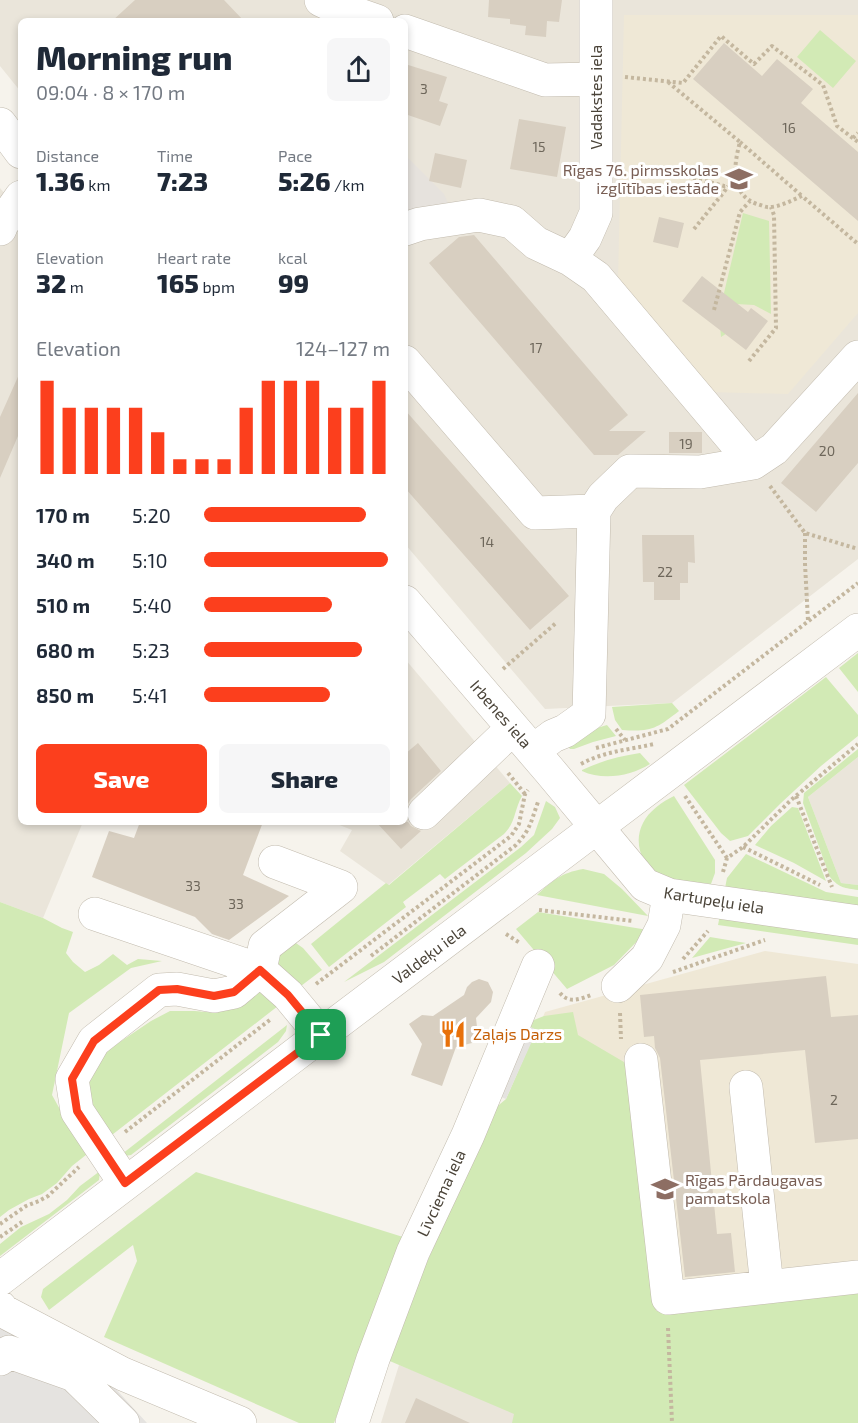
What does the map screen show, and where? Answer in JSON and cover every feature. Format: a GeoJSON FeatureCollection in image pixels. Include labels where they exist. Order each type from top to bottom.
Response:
{"type":"FeatureCollection","features":[{"type":"Feature","properties":{"kind":"street","name":"Vadakstes iela"},"geometry":{"type":"LineString","coordinates":[[570,259],[585,238],[596,213],[596,0]]}},
{"type":"Feature","properties":{"kind":"street"},"geometry":{"type":"LineString","coordinates":[[334,3],[370,18]]}},
{"type":"Feature","properties":{"kind":"street"},"geometry":{"type":"LineString","coordinates":[[408,32],[545,80],[595,75]]}},
{"type":"Feature","properties":{"kind":"street"},"geometry":{"type":"LineString","coordinates":[[0,124],[18,148]]}},
{"type":"Feature","properties":{"kind":"street"},"geometry":{"type":"LineString","coordinates":[[0,229],[18,202]]}},
{"type":"Feature","properties":{"kind":"street"},"geometry":{"type":"LineString","coordinates":[[408,228],[479,215],[512,222],[536,243],[570,259],[596,277],[753,463]]}},
{"type":"Feature","properties":{"kind":"street"},"geometry":{"type":"LineString","coordinates":[[424,813],[523,740],[553,736],[590,714],[594,511],[603,497],[630,471],[700,486],[753,463],[774,449],[858,357]]}},
{"type":"Feature","properties":{"kind":"street"},"geometry":{"type":"LineString","coordinates":[[408,365],[536,513],[594,511]]}},
{"type":"Feature","properties":{"kind":"street","name":"Irbenes iela"},"geometry":{"type":"LineString","coordinates":[[408,606],[596,828]]}},
{"type":"Feature","properties":{"kind":"street","name":"Valdeķu iela"},"geometry":{"type":"LineString","coordinates":[[0,1279],[858,630]]}},
{"type":"Feature","properties":{"kind":"street","name":"Kartupeļu iela"},"geometry":{"type":"LineString","coordinates":[[596,828],[666,910],[858,922]]}},
{"type":"Feature","properties":{"kind":"street"},"geometry":{"type":"LineString","coordinates":[[125,1183],[77,1111],[72,1079],[94,1041],[159,990],[177,989],[214,996],[234,992],[260,970],[265,946],[341,887],[275,861]]}},
{"type":"Feature","properties":{"kind":"street"},"geometry":{"type":"LineString","coordinates":[[618,986],[647,958],[666,910]]}},
{"type":"Feature","properties":{"kind":"street"},"geometry":{"type":"LineString","coordinates":[[95,914],[260,970],[288,995],[321,1035]]}},
{"type":"Feature","properties":{"kind":"street","name":"Līvciema iela"},"geometry":{"type":"LineString","coordinates":[[352,1423],[413,1252],[468,1135],[538,966]]}},
{"type":"Feature","properties":{"kind":"street"},"geometry":{"type":"LineString","coordinates":[[641,1060],[668,1298],[858,1278]]}},
{"type":"Feature","properties":{"kind":"street"},"geometry":{"type":"LineString","coordinates":[[746,1087],[767,1287]]}},
{"type":"Feature","properties":{"kind":"street"},"geometry":{"type":"LineString","coordinates":[[0,1307],[3,1311],[123,1374],[240,1423]]}},
{"type":"Feature","properties":{"kind":"street"},"geometry":{"type":"LineString","coordinates":[[0,1359],[9,1352],[74,1375],[123,1423]]}},
{"type":"Feature","properties":{"kind":"path"},"geometry":{"type":"LineString","coordinates":[[595,75],[683,83],[721,36],[754,64],[772,46],[823,85],[837,126],[858,142]]}},
{"type":"Feature","properties":{"kind":"path"},"geometry":{"type":"LineString","coordinates":[[667,81],[858,244]]}},
{"type":"Feature","properties":{"kind":"path"},"geometry":{"type":"LineString","coordinates":[[853,138],[858,133]]}},
{"type":"Feature","properties":{"kind":"path"},"geometry":{"type":"LineString","coordinates":[[740,142],[735,162],[736,185],[750,201],[768,208],[802,196]]}},
{"type":"Feature","properties":{"kind":"path"},"geometry":{"type":"LineString","coordinates":[[670,172],[728,186],[736,185]]}},
{"type":"Feature","properties":{"kind":"path"},"geometry":{"type":"LineString","coordinates":[[694,229],[728,186]]}},
{"type":"Feature","properties":{"kind":"path"},"geometry":{"type":"LineString","coordinates":[[714,310],[740,212],[750,201]]}},
{"type":"Feature","properties":{"kind":"path"},"geometry":{"type":"LineString","coordinates":[[749,361],[776,328],[774,215],[771,207]]}},
{"type":"Feature","properties":{"kind":"path"},"geometry":{"type":"LineString","coordinates":[[753,463],[806,533],[858,549]]}},
{"type":"Feature","properties":{"kind":"path"},"geometry":{"type":"LineString","coordinates":[[806,533],[808,621]]}},
{"type":"Feature","properties":{"kind":"path"},"geometry":{"type":"LineString","coordinates":[[592,750],[641,739],[668,729],[858,583]]}},
{"type":"Feature","properties":{"kind":"path"},"geometry":{"type":"LineString","coordinates":[[505,666],[556,623]]}},
{"type":"Feature","properties":{"kind":"path"},"geometry":{"type":"LineString","coordinates":[[721,878],[727,858],[743,847],[796,796],[858,744]]}},
{"type":"Feature","properties":{"kind":"path"},"geometry":{"type":"LineString","coordinates":[[313,987],[511,836],[519,824],[528,789]]}},
{"type":"Feature","properties":{"kind":"path"},"geometry":{"type":"LineString","coordinates":[[681,790],[727,858]]}},
{"type":"Feature","properties":{"kind":"path"},"geometry":{"type":"LineString","coordinates":[[743,847],[834,891],[796,796]]}},
{"type":"Feature","properties":{"kind":"path"},"geometry":{"type":"LineString","coordinates":[[362,963],[516,845],[530,827],[539,798]]}},
{"type":"Feature","properties":{"kind":"path"},"geometry":{"type":"LineString","coordinates":[[535,909],[666,910],[709,930],[670,974],[766,940],[754,938]]}},
{"type":"Feature","properties":{"kind":"path"},"geometry":{"type":"LineString","coordinates":[[511,926],[504,932],[525,947],[564,997],[576,1001],[618,986]]}},
{"type":"Feature","properties":{"kind":"path"},"geometry":{"type":"LineString","coordinates":[[122,1135],[272,1018]]}},
{"type":"Feature","properties":{"kind":"path"},"geometry":{"type":"LineString","coordinates":[[0,1224],[26,1206],[48,1196],[87,1161]]}},
{"type":"Feature","properties":{"kind":"path"},"geometry":{"type":"LineString","coordinates":[[668,1318],[672,1423]]}},
{"type":"Feature","properties":{"kind":"shaded area"},"geometry":{"type":"Polygon","coordinates":[[[0,0],[858,0],[858,559],[672,703],[545,709],[408,548],[408,18],[18,18],[18,88],[0,66],[0,0]]]}},
{"type":"Feature","properties":{"kind":"shaded area","name":"Rīgas 76. pirmsskolas izglītības iestāde"},"geometry":{"type":"Polygon","coordinates":[[[624,15],[858,15],[858,313],[788,394],[708,392],[618,282],[624,15]]]}},
{"type":"Feature","properties":{"kind":"shaded area"},"geometry":{"type":"Polygon","coordinates":[[[408,158],[444,194],[450,208],[408,212],[408,158]]]}},
{"type":"Feature","properties":{"kind":"shaded area"},"geometry":{"type":"Polygon","coordinates":[[[0,188],[18,209],[18,825],[82,825],[43,918],[0,902],[0,188]]]}},
{"type":"Feature","properties":{"kind":"shaded area"},"geometry":{"type":"Polygon","coordinates":[[[408,663],[510,783],[388,885],[340,851],[352,830],[340,825],[408,825],[408,663]]]}},
{"type":"Feature","properties":{"kind":"shaded area"},"geometry":{"type":"Polygon","coordinates":[[[858,757],[858,885],[841,883],[808,797],[858,757]]]}},
{"type":"Feature","properties":{"kind":"shaded area","name":"Rīgas Pārdaugavas pamatskola"},"geometry":{"type":"Polygon","coordinates":[[[765,951],[858,964],[858,1423],[519,1412],[399,1365],[545,1012],[765,951]]]}},
{"type":"Feature","properties":{"kind":"shaded area"},"geometry":{"type":"Polygon","coordinates":[[[524,1024],[537,1030],[506,1099],[493,1094],[524,1024]]]}},
{"type":"Feature","properties":{"kind":"shaded area"},"geometry":{"type":"Polygon","coordinates":[[[0,1324],[92,1363],[147,1423],[0,1423],[0,1324]]]}},
{"type":"Feature","properties":{"kind":"shaded area"},"geometry":{"type":"Polygon","coordinates":[[[399,1365],[520,1412],[518,1423],[381,1423],[399,1365]]]}},
{"type":"Feature","properties":{"kind":"green space"},"geometry":{"type":"Polygon","coordinates":[[[820,30],[856,61],[833,88],[797,57],[820,30]]]}},
{"type":"Feature","properties":{"kind":"green space"},"geometry":{"type":"Polygon","coordinates":[[[743,213],[769,221],[771,314],[754,305],[736,304],[732,330],[721,337],[719,314],[743,213]]]}},
{"type":"Feature","properties":{"kind":"green space"},"geometry":{"type":"Polygon","coordinates":[[[858,653],[858,692],[839,668],[858,653]]]}},
{"type":"Feature","properties":{"kind":"green space"},"geometry":{"type":"Polygon","coordinates":[[[826,677],[858,715],[858,736],[821,766],[748,836],[730,841],[721,833],[684,785],[826,677]]]}},
{"type":"Feature","properties":{"kind":"green space"},"geometry":{"type":"Polygon","coordinates":[[[672,703],[679,711],[659,725],[647,730],[622,730],[615,720],[612,707],[672,703]]]}},
{"type":"Feature","properties":{"kind":"green space"},"geometry":{"type":"Polygon","coordinates":[[[607,725],[616,736],[574,749],[570,749],[565,742],[587,731],[607,725]]]}},
{"type":"Feature","properties":{"kind":"green space"},"geometry":{"type":"Polygon","coordinates":[[[858,749],[858,757],[808,797],[841,883],[858,885],[858,890],[842,887],[830,877],[803,803],[804,793],[858,749]]]}},
{"type":"Feature","properties":{"kind":"green space"},"geometry":{"type":"Polygon","coordinates":[[[640,753],[650,764],[634,772],[617,776],[599,776],[582,771],[603,761],[640,753]]]}},
{"type":"Feature","properties":{"kind":"green space"},"geometry":{"type":"Polygon","coordinates":[[[510,783],[522,796],[511,825],[504,834],[445,879],[440,874],[403,902],[406,907],[329,967],[311,944],[386,883],[389,885],[510,783]]]}},
{"type":"Feature","properties":{"kind":"green space"},"geometry":{"type":"Polygon","coordinates":[[[674,796],[715,860],[715,873],[711,884],[660,875],[648,866],[641,853],[639,838],[645,819],[656,807],[674,796]]]}},
{"type":"Feature","properties":{"kind":"green space"},"geometry":{"type":"Polygon","coordinates":[[[546,801],[555,807],[560,818],[552,829],[526,853],[384,962],[344,982],[521,847],[534,835],[546,801]]]}},
{"type":"Feature","properties":{"kind":"green space"},"geometry":{"type":"Polygon","coordinates":[[[792,807],[798,808],[826,881],[755,845],[792,807]]]}},
{"type":"Feature","properties":{"kind":"green space"},"geometry":{"type":"Polygon","coordinates":[[[746,854],[826,892],[858,897],[858,907],[725,888],[727,878],[746,854]]]}},
{"type":"Feature","properties":{"kind":"green space"},"geometry":{"type":"Polygon","coordinates":[[[583,869],[604,874],[648,916],[537,895],[558,878],[583,869]]]}},
{"type":"Feature","properties":{"kind":"green space"},"geometry":{"type":"Polygon","coordinates":[[[0,902],[73,932],[66,953],[85,972],[113,954],[127,965],[138,959],[162,961],[131,968],[69,1013],[52,1095],[62,1113],[91,1151],[42,1194],[29,1199],[0,1217],[0,902]]]}},
{"type":"Feature","properties":{"kind":"green space"},"geometry":{"type":"Polygon","coordinates":[[[538,912],[648,930],[614,965],[567,989],[516,929],[538,912]]]}},
{"type":"Feature","properties":{"kind":"green space"},"geometry":{"type":"Polygon","coordinates":[[[720,915],[858,934],[858,945],[718,925],[720,915]]]}},
{"type":"Feature","properties":{"kind":"green space"},"geometry":{"type":"Polygon","coordinates":[[[710,937],[746,943],[692,958],[710,937]]]}},
{"type":"Feature","properties":{"kind":"green space"},"geometry":{"type":"Polygon","coordinates":[[[293,941],[303,948],[322,970],[297,989],[275,961],[276,952],[293,941]]]}},
{"type":"Feature","properties":{"kind":"green space"},"geometry":{"type":"Polygon","coordinates":[[[256,991],[265,992],[278,1006],[108,1138],[92,1115],[87,1078],[108,1050],[170,1011],[217,1013],[256,991]]]}},
{"type":"Feature","properties":{"kind":"green space"},"geometry":{"type":"Polygon","coordinates":[[[573,1012],[578,1035],[629,1065],[656,1311],[858,1289],[858,1423],[512,1423],[514,1414],[385,1359],[493,1110],[506,1099],[536,1030],[524,1024],[544,1016],[573,1012]]]}},
{"type":"Feature","properties":{"kind":"green space"},"geometry":{"type":"Polygon","coordinates":[[[287,1025],[286,1031],[278,1042],[131,1155],[122,1154],[287,1025]]]}},
{"type":"Feature","properties":{"kind":"green space"},"geometry":{"type":"Polygon","coordinates":[[[100,1171],[99,1180],[0,1256],[0,1244],[21,1227],[49,1214],[100,1171]]]}},
{"type":"Feature","properties":{"kind":"green space"},"geometry":{"type":"Polygon","coordinates":[[[196,1172],[403,1237],[334,1423],[299,1423],[104,1337],[137,1261],[133,1245],[49,1310],[41,1297],[43,1289],[196,1172]]]}},
{"type":"Feature","properties":{"kind":"building"},"geometry":{"type":"Polygon","coordinates":[[[135,0],[224,0],[241,18],[115,18],[135,0]]]}},
{"type":"Feature","properties":{"kind":"building"},"geometry":{"type":"Polygon","coordinates":[[[489,0],[562,0],[559,22],[547,21],[546,37],[525,35],[526,26],[510,24],[510,19],[488,17],[489,0]]]}},
{"type":"Feature","properties":{"kind":"building"},"geometry":{"type":"Polygon","coordinates":[[[724,43],[762,76],[777,59],[813,89],[801,103],[858,152],[858,221],[693,79],[724,43]]]}},
{"type":"Feature","properties":{"kind":"building"},"geometry":{"type":"Polygon","coordinates":[[[408,65],[447,77],[439,101],[448,104],[440,126],[408,115],[408,65]]]}},
{"type":"Feature","properties":{"kind":"building"},"geometry":{"type":"Polygon","coordinates":[[[519,119],[566,127],[557,177],[510,169],[519,119]]]}},
{"type":"Feature","properties":{"kind":"building"},"geometry":{"type":"Polygon","coordinates":[[[435,153],[467,160],[461,188],[429,181],[435,153]]]}},
{"type":"Feature","properties":{"kind":"building"},"geometry":{"type":"Polygon","coordinates":[[[659,217],[684,223],[678,248],[653,242],[659,217]]]}},
{"type":"Feature","properties":{"kind":"building"},"geometry":{"type":"Polygon","coordinates":[[[474,235],[628,415],[609,431],[646,431],[618,455],[594,455],[429,263],[459,237],[474,235]]]}},
{"type":"Feature","properties":{"kind":"building"},"geometry":{"type":"Polygon","coordinates":[[[702,276],[748,312],[751,308],[768,321],[746,350],[682,301],[702,276]]]}},
{"type":"Feature","properties":{"kind":"building"},"geometry":{"type":"Polygon","coordinates":[[[18,377],[18,436],[0,478],[0,417],[18,377]]]}},
{"type":"Feature","properties":{"kind":"building"},"geometry":{"type":"Polygon","coordinates":[[[858,393],[858,463],[816,512],[781,483],[858,393]]]}},
{"type":"Feature","properties":{"kind":"building"},"geometry":{"type":"Polygon","coordinates":[[[408,413],[569,596],[530,630],[408,491],[408,413]]]}},
{"type":"Feature","properties":{"kind":"building"},"geometry":{"type":"Polygon","coordinates":[[[669,432],[702,432],[702,453],[669,453],[669,432]]]}},
{"type":"Feature","properties":{"kind":"building"},"geometry":{"type":"Polygon","coordinates":[[[642,535],[694,535],[695,563],[688,562],[688,583],[680,583],[680,600],[654,600],[654,582],[643,582],[642,535]]]}},
{"type":"Feature","properties":{"kind":"building"},"geometry":{"type":"Polygon","coordinates":[[[418,743],[441,771],[408,804],[408,751],[418,743]]]}},
{"type":"Feature","properties":{"kind":"building"},"geometry":{"type":"Polygon","coordinates":[[[408,822],[421,831],[401,849],[379,825],[408,825],[408,822]]]}},
{"type":"Feature","properties":{"kind":"building"},"geometry":{"type":"Polygon","coordinates":[[[139,825],[262,825],[243,875],[289,896],[229,940],[212,934],[195,917],[92,877],[109,831],[134,838],[139,825]]]}},
{"type":"Feature","properties":{"kind":"building"},"geometry":{"type":"Polygon","coordinates":[[[826,976],[831,1017],[858,1015],[858,1139],[815,1143],[805,1050],[700,1060],[717,1234],[731,1233],[735,1272],[685,1277],[660,1058],[655,1048],[654,1036],[644,1037],[640,995],[826,976]]]}},
{"type":"Feature","properties":{"kind":"building"},"geometry":{"type":"Polygon","coordinates":[[[479,979],[488,982],[493,992],[491,1002],[476,1018],[478,1036],[472,1043],[456,1047],[442,1086],[411,1075],[422,1044],[409,1024],[422,1015],[433,1016],[464,995],[467,987],[479,979]]]}},
{"type":"Feature","properties":{"kind":"building"},"geometry":{"type":"Polygon","coordinates":[[[416,1398],[470,1423],[405,1423],[416,1398]]]}},
{"type":"Feature","properties":{"kind":"place","name":"Rīgas 76. pirmsskolas izglītības iestāde"},"geometry":{"type":"Point","coordinates":[739,179]}},
{"type":"Feature","properties":{"kind":"place","name":"Zaļajs Darzs"},"geometry":{"type":"Point","coordinates":[453,1034]}},
{"type":"Feature","properties":{"kind":"place","name":"Rīgas Pārdaugavas pamatskola"},"geometry":{"type":"Point","coordinates":[665,1189]}},
{"type":"Feature","properties":{"kind":"route"},"geometry":{"type":"LineString","coordinates":[[260,970],[288,995],[321,1035],[125,1183],[77,1111],[72,1079],[94,1041],[159,990],[177,989],[214,996],[234,992],[260,970]]}}]}
